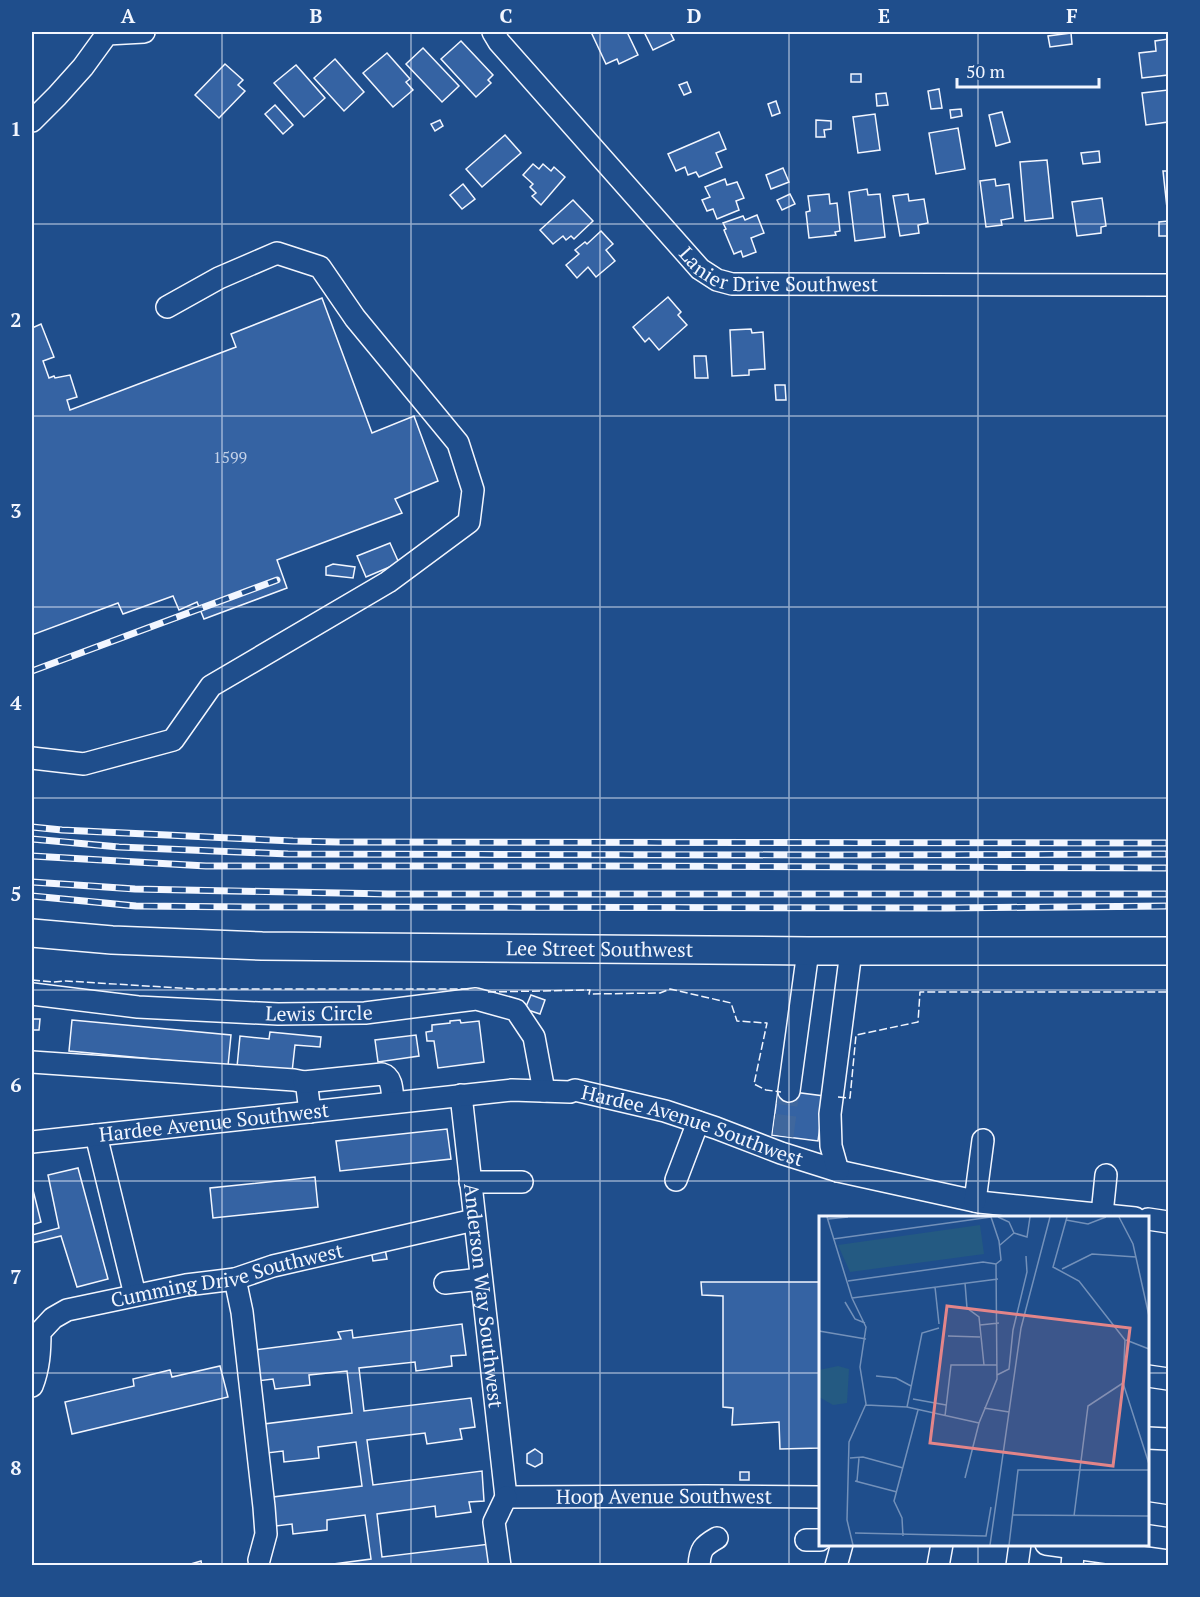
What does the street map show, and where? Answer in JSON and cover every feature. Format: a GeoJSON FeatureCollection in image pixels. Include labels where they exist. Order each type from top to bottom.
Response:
{"type":"FeatureCollection","features":[{"type":"Feature","properties":{"kind":"main road","name":"Lee Street Southwest"},"geometry":{"type":"LineString","coordinates":[[32,933],[112,940],[262,946],[808,951],[1168,951]]}},
{"type":"Feature","properties":{"kind":"street"},"geometry":{"type":"LineString","coordinates":[[32,121],[83,67],[107,33],[144,32]]}},
{"type":"Feature","properties":{"kind":"street","name":"Lanier Drive Southwest"},"geometry":{"type":"LineString","coordinates":[[493,32],[499,42],[700,269],[717,280],[732,284],[1168,285]]}},
{"type":"Feature","properties":{"kind":"street"},"geometry":{"type":"LineString","coordinates":[[32,758],[84,764],[173,741],[211,686],[388,582],[469,522],[473,490],[458,443],[355,318],[321,267],[277,254],[219,278],[167,307]]}},
{"type":"Feature","properties":{"kind":"street"},"geometry":{"type":"LineString","coordinates":[[789,1091],[808,951]]}},
{"type":"Feature","properties":{"kind":"street"},"geometry":{"type":"LineString","coordinates":[[838,1171],[831,1146],[831,1114],[851,951]]}},
{"type":"Feature","properties":{"kind":"street","name":"Lewis Circle"},"geometry":{"type":"LineString","coordinates":[[32,994],[138,1006],[278,1014],[364,1013],[476,999],[516,1010],[534,1037],[544,1091]]}},
{"type":"Feature","properties":{"kind":"street"},"geometry":{"type":"LineString","coordinates":[[32,1062],[304,1082],[381,1074],[386,1075],[389,1079],[393,1102]]}},
{"type":"Feature","properties":{"kind":"street"},"geometry":{"type":"LineString","coordinates":[[304,1082],[310,1112]]}},
{"type":"Feature","properties":{"kind":"street","name":"Hardee Avenue Southwest"},"geometry":{"type":"LineString","coordinates":[[32,1142],[512,1090],[570,1092],[575,1090],[665,1111],[782,1145],[838,1171],[978,1207],[1118,1216]]}},
{"type":"Feature","properties":{"kind":"street","name":"Anderson Way Southwest"},"geometry":{"type":"LineString","coordinates":[[461,1095],[506,1497]]}},
{"type":"Feature","properties":{"kind":"street"},"geometry":{"type":"LineString","coordinates":[[675,1180],[698,1122]]}},
{"type":"Feature","properties":{"kind":"street"},"geometry":{"type":"LineString","coordinates":[[96,1135],[135,1294]]}},
{"type":"Feature","properties":{"kind":"street"},"geometry":{"type":"LineString","coordinates":[[978,1207],[983,1140]]}},
{"type":"Feature","properties":{"kind":"street"},"geometry":{"type":"LineString","coordinates":[[1102,1214],[1106,1175]]}},
{"type":"Feature","properties":{"kind":"street"},"geometry":{"type":"LineString","coordinates":[[470,1182],[522,1182]]}},
{"type":"Feature","properties":{"kind":"street"},"geometry":{"type":"LineString","coordinates":[[1149,1219],[1168,1222]]}},
{"type":"Feature","properties":{"kind":"street","name":"Cumming Drive Southwest"},"geometry":{"type":"LineString","coordinates":[[32,1386],[37,1373],[40,1332],[53,1318],[67,1310],[135,1294],[235,1279],[273,1266],[474,1220]]}},
{"type":"Feature","properties":{"kind":"street"},"geometry":{"type":"LineString","coordinates":[[235,1279],[242,1312],[265,1516],[266,1534],[259,1560]]}},
{"type":"Feature","properties":{"kind":"street"},"geometry":{"type":"LineString","coordinates":[[445,1283],[481,1279]]}},
{"type":"Feature","properties":{"kind":"street"},"geometry":{"type":"LineString","coordinates":[[1149,1376],[1168,1379]]}},
{"type":"Feature","properties":{"kind":"street"},"geometry":{"type":"LineString","coordinates":[[1149,1438],[1168,1439]]}},
{"type":"Feature","properties":{"kind":"street"},"geometry":{"type":"LineString","coordinates":[[500,1566],[494,1522],[506,1497]]}},
{"type":"Feature","properties":{"kind":"street","name":"Hoop Avenue Southwest"},"geometry":{"type":"LineString","coordinates":[[506,1497],[819,1497]]}},
{"type":"Feature","properties":{"kind":"street"},"geometry":{"type":"LineString","coordinates":[[1149,1513],[1168,1516]]}},
{"type":"Feature","properties":{"kind":"street"},"geometry":{"type":"LineString","coordinates":[[699,1566],[704,1545],[717,1538]]}},
{"type":"Feature","properties":{"kind":"street"},"geometry":{"type":"LineString","coordinates":[[836,1566],[842,1546]]}},
{"type":"Feature","properties":{"kind":"street"},"geometry":{"type":"LineString","coordinates":[[939,1566],[942,1546]]}},
{"type":"Feature","properties":{"kind":"street"},"geometry":{"type":"LineString","coordinates":[[1017,1566],[1020,1546]]}},
{"type":"Feature","properties":{"kind":"street"},"geometry":{"type":"LineString","coordinates":[[1049,1546],[1073,1553],[1126,1555],[1168,1561]]}},
{"type":"Feature","properties":{"kind":"building"},"geometry":{"type":"Polygon","coordinates":[[[591,32],[627,32],[638,55],[619,64],[617,59],[606,64],[591,32]]]}},
{"type":"Feature","properties":{"kind":"building"},"geometry":{"type":"Polygon","coordinates":[[[644,32],[670,32],[674,40],[653,50],[644,32]]]}},
{"type":"Feature","properties":{"kind":"building"},"geometry":{"type":"Polygon","coordinates":[[[1071,33],[1072,44],[1050,47],[1048,36],[1071,33]]]}},
{"type":"Feature","properties":{"kind":"building"},"geometry":{"type":"Polygon","coordinates":[[[1168,39],[1168,75],[1142,78],[1139,53],[1156,51],[1155,41],[1168,39]]]}},
{"type":"Feature","properties":{"kind":"building"},"geometry":{"type":"Polygon","coordinates":[[[461,41],[493,75],[488,80],[491,83],[476,97],[441,59],[461,41]]]}},
{"type":"Feature","properties":{"kind":"building"},"geometry":{"type":"Polygon","coordinates":[[[423,48],[459,86],[442,102],[406,64],[423,48]]]}},
{"type":"Feature","properties":{"kind":"building"},"geometry":{"type":"Polygon","coordinates":[[[387,53],[410,79],[406,82],[413,90],[393,107],[363,73],[387,53]]]}},
{"type":"Feature","properties":{"kind":"building"},"geometry":{"type":"Polygon","coordinates":[[[335,59],[364,92],[344,111],[314,78],[335,59]]]}},
{"type":"Feature","properties":{"kind":"building"},"geometry":{"type":"Polygon","coordinates":[[[225,64],[243,80],[238,85],[245,91],[219,118],[195,95],[225,64]]]}},
{"type":"Feature","properties":{"kind":"building"},"geometry":{"type":"Polygon","coordinates":[[[296,65],[325,98],[304,117],[274,83],[296,65]]]}},
{"type":"Feature","properties":{"kind":"building"},"geometry":{"type":"Polygon","coordinates":[[[851,74],[861,74],[861,82],[851,82],[851,74]]]}},
{"type":"Feature","properties":{"kind":"building"},"geometry":{"type":"Polygon","coordinates":[[[687,82],[691,92],[684,95],[679,85],[687,82]]]}},
{"type":"Feature","properties":{"kind":"building"},"geometry":{"type":"Polygon","coordinates":[[[939,89],[942,108],[931,109],[928,91],[939,89]]]}},
{"type":"Feature","properties":{"kind":"building"},"geometry":{"type":"Polygon","coordinates":[[[1168,90],[1168,122],[1146,125],[1142,93],[1168,90]]]}},
{"type":"Feature","properties":{"kind":"building"},"geometry":{"type":"Polygon","coordinates":[[[886,93],[888,105],[877,106],[876,94],[886,93]]]}},
{"type":"Feature","properties":{"kind":"building"},"geometry":{"type":"Polygon","coordinates":[[[776,101],[780,113],[772,116],[768,104],[776,101]]]}},
{"type":"Feature","properties":{"kind":"building"},"geometry":{"type":"Polygon","coordinates":[[[275,105],[293,125],[283,134],[265,114],[275,105]]]}},
{"type":"Feature","properties":{"kind":"building"},"geometry":{"type":"Polygon","coordinates":[[[961,109],[962,116],[951,118],[950,110],[961,109]]]}},
{"type":"Feature","properties":{"kind":"building"},"geometry":{"type":"Polygon","coordinates":[[[1002,112],[1010,142],[996,146],[989,115],[1002,112]]]}},
{"type":"Feature","properties":{"kind":"building"},"geometry":{"type":"Polygon","coordinates":[[[875,114],[880,150],[858,153],[853,117],[875,114]]]}},
{"type":"Feature","properties":{"kind":"building"},"geometry":{"type":"Polygon","coordinates":[[[440,120],[443,126],[435,131],[431,124],[440,120]]]}},
{"type":"Feature","properties":{"kind":"building"},"geometry":{"type":"Polygon","coordinates":[[[816,120],[831,121],[831,129],[824,130],[825,137],[816,137],[816,120]]]}},
{"type":"Feature","properties":{"kind":"building"},"geometry":{"type":"Polygon","coordinates":[[[958,128],[965,169],[936,174],[929,133],[958,128]]]}},
{"type":"Feature","properties":{"kind":"building"},"geometry":{"type":"Polygon","coordinates":[[[719,132],[726,149],[716,153],[722,167],[699,177],[696,172],[688,175],[685,167],[676,171],[668,154],[719,132]]]}},
{"type":"Feature","properties":{"kind":"building"},"geometry":{"type":"Polygon","coordinates":[[[505,135],[521,153],[482,187],[466,169],[505,135]]]}},
{"type":"Feature","properties":{"kind":"building"},"geometry":{"type":"Polygon","coordinates":[[[1099,151],[1100,162],[1083,164],[1081,153],[1099,151]]]}},
{"type":"Feature","properties":{"kind":"building"},"geometry":{"type":"Polygon","coordinates":[[[1047,160],[1053,218],[1025,221],[1020,162],[1047,160]]]}},
{"type":"Feature","properties":{"kind":"building"},"geometry":{"type":"Polygon","coordinates":[[[533,164],[539,169],[543,164],[551,171],[554,167],[565,177],[541,205],[532,196],[536,193],[530,187],[533,184],[523,175],[533,164]]]}},
{"type":"Feature","properties":{"kind":"building"},"geometry":{"type":"Polygon","coordinates":[[[783,168],[789,182],[771,189],[766,175],[783,168]]]}},
{"type":"Feature","properties":{"kind":"building"},"geometry":{"type":"Polygon","coordinates":[[[1163,171],[1168,171],[1168,208],[1167,208],[1163,171]]]}},
{"type":"Feature","properties":{"kind":"building"},"geometry":{"type":"Polygon","coordinates":[[[725,179],[727,185],[737,182],[744,198],[736,201],[739,210],[717,219],[713,209],[707,211],[702,200],[710,197],[705,187],[725,179]]]}},
{"type":"Feature","properties":{"kind":"building"},"geometry":{"type":"Polygon","coordinates":[[[995,179],[996,186],[1009,184],[1013,218],[1001,220],[1002,225],[986,227],[980,181],[995,179]]]}},
{"type":"Feature","properties":{"kind":"building"},"geometry":{"type":"Polygon","coordinates":[[[463,184],[475,199],[462,209],[450,195],[463,184]]]}},
{"type":"Feature","properties":{"kind":"building"},"geometry":{"type":"Polygon","coordinates":[[[867,189],[868,195],[880,194],[885,237],[855,241],[849,192],[867,189]]]}},
{"type":"Feature","properties":{"kind":"building"},"geometry":{"type":"Polygon","coordinates":[[[790,194],[795,204],[782,210],[777,200],[790,194]]]}},
{"type":"Feature","properties":{"kind":"building"},"geometry":{"type":"Polygon","coordinates":[[[829,194],[830,204],[837,203],[840,231],[835,232],[836,235],[809,238],[806,212],[810,211],[808,196],[829,194]]]}},
{"type":"Feature","properties":{"kind":"building"},"geometry":{"type":"Polygon","coordinates":[[[908,194],[909,201],[924,199],[928,223],[918,225],[919,233],[900,236],[893,196],[908,194]]]}},
{"type":"Feature","properties":{"kind":"building"},"geometry":{"type":"Polygon","coordinates":[[[1102,198],[1106,226],[1101,227],[1101,233],[1077,236],[1072,202],[1102,198]]]}},
{"type":"Feature","properties":{"kind":"building"},"geometry":{"type":"Polygon","coordinates":[[[573,200],[593,221],[574,239],[571,236],[566,240],[563,236],[553,244],[540,230],[573,200]]]}},
{"type":"Feature","properties":{"kind":"building"},"geometry":{"type":"Polygon","coordinates":[[[757,215],[764,233],[751,238],[756,252],[743,257],[741,251],[734,254],[723,223],[743,216],[745,220],[757,215]]]}},
{"type":"Feature","properties":{"kind":"building"},"geometry":{"type":"Polygon","coordinates":[[[1168,221],[1168,236],[1159,236],[1159,222],[1168,221]]]}},
{"type":"Feature","properties":{"kind":"building"},"geometry":{"type":"Polygon","coordinates":[[[601,231],[613,244],[606,250],[615,261],[596,277],[588,267],[577,278],[566,265],[579,254],[575,250],[585,242],[587,244],[601,231]]]}},
{"type":"Feature","properties":{"kind":"building"},"geometry":{"type":"Polygon","coordinates":[[[668,297],[681,312],[678,315],[687,325],[659,350],[649,338],[645,342],[633,327],[668,297]]]}},
{"type":"Feature","properties":{"kind":"building"},"geometry":{"type":"Polygon","coordinates":[[[322,298],[372,433],[414,416],[438,481],[395,499],[402,513],[277,560],[287,588],[204,619],[197,602],[179,610],[173,596],[123,614],[118,603],[32,635],[32,328],[41,324],[54,357],[43,361],[49,378],[70,375],[77,397],[67,400],[70,410],[236,347],[231,334],[322,298]]]}},
{"type":"Feature","properties":{"kind":"building"},"geometry":{"type":"Polygon","coordinates":[[[751,329],[752,333],[763,332],[765,369],[749,370],[749,375],[732,376],[730,330],[751,329]]]}},
{"type":"Feature","properties":{"kind":"building"},"geometry":{"type":"Polygon","coordinates":[[[694,356],[706,356],[708,378],[695,378],[694,356]]]}},
{"type":"Feature","properties":{"kind":"building"},"geometry":{"type":"Polygon","coordinates":[[[775,385],[785,385],[786,400],[776,400],[775,385]]]}},
{"type":"Feature","properties":{"kind":"building"},"geometry":{"type":"Polygon","coordinates":[[[390,543],[399,563],[366,577],[357,556],[390,543]]]}},
{"type":"Feature","properties":{"kind":"building"},"geometry":{"type":"Polygon","coordinates":[[[333,564],[355,567],[353,578],[326,575],[326,567],[333,564]]]}},
{"type":"Feature","properties":{"kind":"building"},"geometry":{"type":"Polygon","coordinates":[[[531,995],[545,1000],[540,1014],[525,1009],[531,995]]]}},
{"type":"Feature","properties":{"kind":"building"},"geometry":{"type":"Polygon","coordinates":[[[32,1019],[40,1019],[39,1030],[32,1030],[32,1019]]]}},
{"type":"Feature","properties":{"kind":"building"},"geometry":{"type":"Polygon","coordinates":[[[72,1020],[231,1035],[228,1066],[69,1051],[72,1020]]]}},
{"type":"Feature","properties":{"kind":"building"},"geometry":{"type":"Polygon","coordinates":[[[460,1020],[461,1023],[479,1021],[484,1062],[438,1068],[434,1041],[427,1041],[426,1032],[432,1031],[432,1025],[460,1020]]]}},
{"type":"Feature","properties":{"kind":"building"},"geometry":{"type":"Polygon","coordinates":[[[270,1032],[321,1037],[320,1047],[295,1045],[292,1072],[237,1067],[240,1036],[269,1039],[270,1032]]]}},
{"type":"Feature","properties":{"kind":"building"},"geometry":{"type":"Polygon","coordinates":[[[416,1035],[419,1056],[378,1062],[375,1040],[416,1035]]]}},
{"type":"Feature","properties":{"kind":"building"},"geometry":{"type":"Polygon","coordinates":[[[778,1090],[824,1096],[818,1141],[772,1135],[778,1090]]]}},
{"type":"Feature","properties":{"kind":"building"},"geometry":{"type":"Polygon","coordinates":[[[447,1129],[451,1159],[340,1171],[336,1141],[447,1129]]]}},
{"type":"Feature","properties":{"kind":"building"},"geometry":{"type":"Polygon","coordinates":[[[78,1168],[108,1279],[77,1287],[61,1236],[32,1243],[32,1235],[59,1228],[48,1175],[78,1168]]]}},
{"type":"Feature","properties":{"kind":"building"},"geometry":{"type":"Polygon","coordinates":[[[315,1177],[318,1207],[213,1218],[210,1188],[315,1177]]]}},
{"type":"Feature","properties":{"kind":"building"},"geometry":{"type":"Polygon","coordinates":[[[32,1186],[41,1222],[32,1225],[32,1186]]]}},
{"type":"Feature","properties":{"kind":"building"},"geometry":{"type":"Polygon","coordinates":[[[385,1249],[387,1259],[373,1261],[371,1251],[385,1249]]]}},
{"type":"Feature","properties":{"kind":"building"},"geometry":{"type":"Polygon","coordinates":[[[701,1282],[819,1282],[819,1448],[780,1449],[779,1422],[732,1425],[733,1408],[723,1407],[723,1296],[702,1295],[701,1282]]]}},
{"type":"Feature","properties":{"kind":"building"},"geometry":{"type":"Polygon","coordinates":[[[462,1324],[466,1355],[451,1356],[452,1366],[416,1371],[415,1362],[359,1368],[364,1411],[471,1398],[475,1427],[460,1429],[462,1439],[427,1444],[425,1433],[367,1440],[373,1485],[482,1471],[484,1501],[469,1502],[471,1512],[436,1517],[435,1506],[377,1514],[382,1557],[490,1544],[493,1566],[318,1566],[371,1559],[365,1515],[327,1520],[327,1530],[293,1534],[292,1524],[276,1526],[273,1497],[362,1486],[356,1442],[318,1447],[319,1458],[284,1462],[283,1451],[267,1453],[264,1424],[352,1413],[347,1371],[309,1375],[310,1385],[275,1389],[273,1379],[257,1381],[254,1350],[341,1339],[338,1332],[352,1330],[353,1338],[462,1324]]]}},
{"type":"Feature","properties":{"kind":"building"},"geometry":{"type":"Polygon","coordinates":[[[220,1366],[228,1397],[72,1434],[65,1402],[134,1386],[133,1379],[170,1370],[172,1377],[220,1366]]]}},
{"type":"Feature","properties":{"kind":"building"},"geometry":{"type":"Polygon","coordinates":[[[535,1449],[542,1454],[542,1463],[535,1467],[527,1463],[527,1454],[535,1449]]]}},
{"type":"Feature","properties":{"kind":"building"},"geometry":{"type":"Polygon","coordinates":[[[740,1472],[749,1472],[749,1480],[740,1480],[740,1472]]]}},
{"type":"Feature","properties":{"kind":"building"},"geometry":{"type":"Polygon","coordinates":[[[201,1561],[202,1566],[184,1566],[201,1561]]]}},
{"type":"Feature","properties":{"kind":"tunnel"},"geometry":{"type":"LineString","coordinates":[[783,1136],[789,1091]]}},
{"type":"Feature","properties":{"kind":"railway"},"geometry":{"type":"LineString","coordinates":[[32,671],[277,580]]}},
{"type":"Feature","properties":{"kind":"railway"},"geometry":{"type":"LineString","coordinates":[[32,827],[338,842],[1168,843]]}},
{"type":"Feature","properties":{"kind":"railway"},"geometry":{"type":"LineString","coordinates":[[32,839],[119,847],[288,854],[1168,854]]}},
{"type":"Feature","properties":{"kind":"railway"},"geometry":{"type":"LineString","coordinates":[[32,856],[206,866],[1168,868]]}},
{"type":"Feature","properties":{"kind":"railway"},"geometry":{"type":"LineString","coordinates":[[32,882],[135,889],[388,894],[1168,894]]}},
{"type":"Feature","properties":{"kind":"railway"},"geometry":{"type":"LineString","coordinates":[[32,896],[136,906],[947,908],[1168,906]]}},
{"type":"Feature","properties":{"kind":"fence"},"geometry":{"type":"LineString","coordinates":[[32,980],[196,989],[470,989]]}},
{"type":"Feature","properties":{"kind":"fence"},"geometry":{"type":"LineString","coordinates":[[488,992],[590,990],[589,994],[660,993],[670,989],[731,1003],[737,1021],[767,1023],[754,1084],[766,1090],[781,1092]]}},
{"type":"Feature","properties":{"kind":"fence"},"geometry":{"type":"LineString","coordinates":[[838,1097],[850,1098],[856,1035],[918,1022],[920,992],[1168,992]]}}]}
